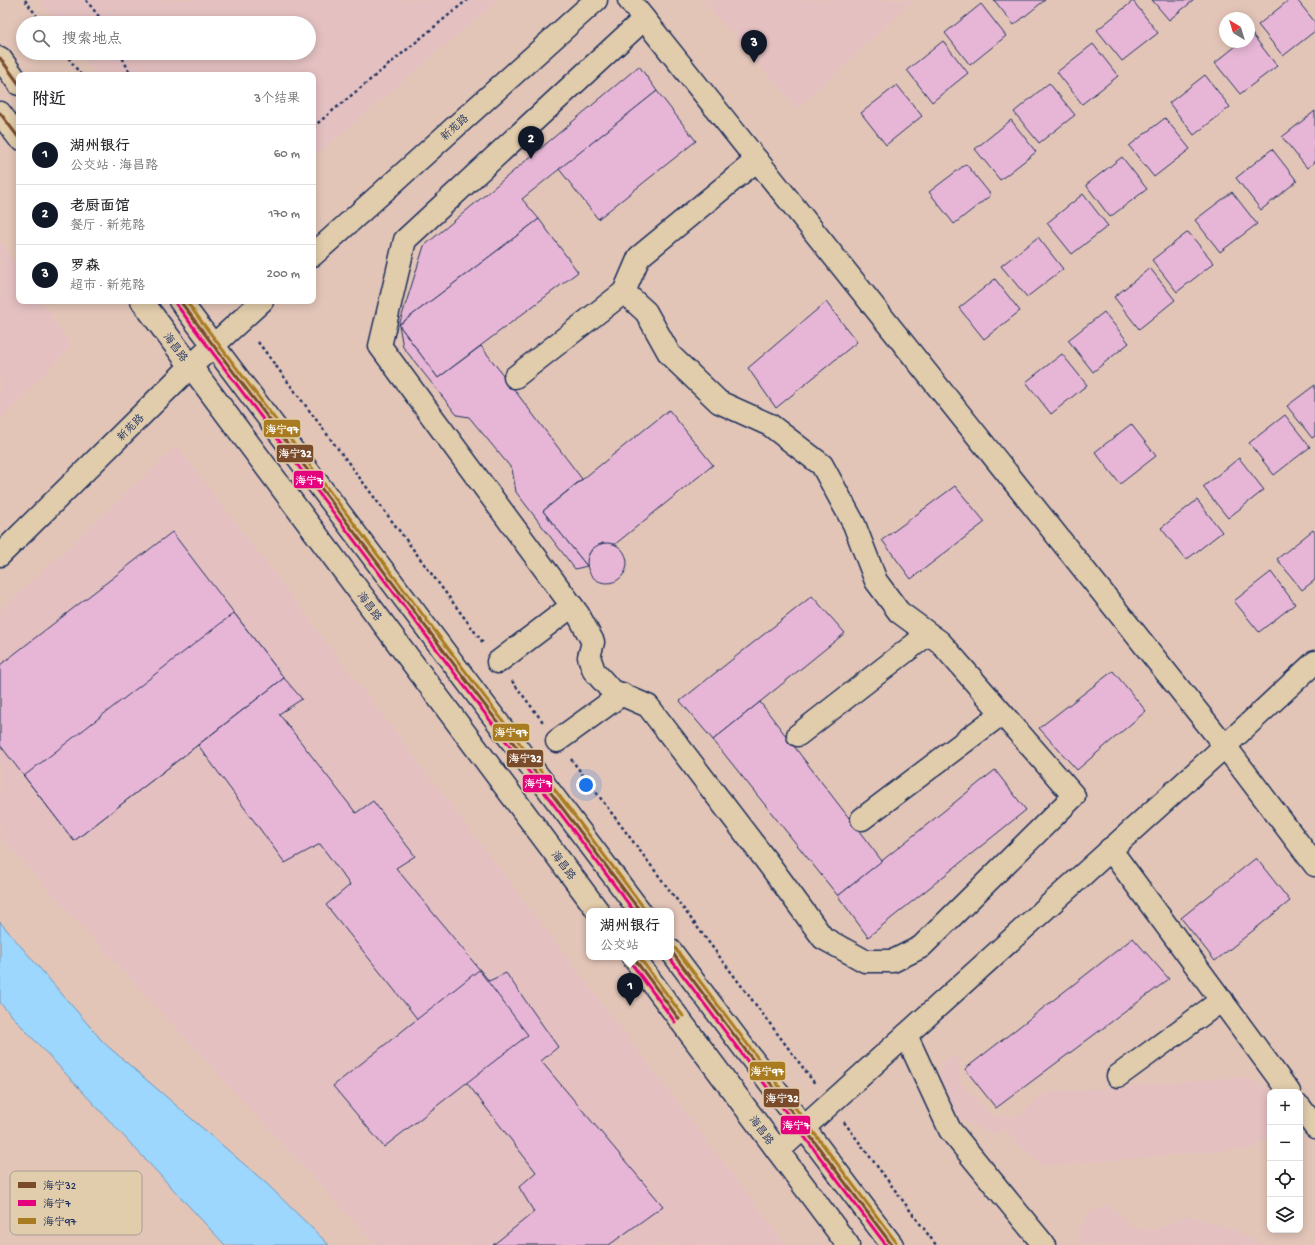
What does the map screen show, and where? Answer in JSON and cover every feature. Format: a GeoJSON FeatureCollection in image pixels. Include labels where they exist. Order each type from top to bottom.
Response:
{"type":"FeatureCollection","features":[{"type":"Feature","properties":{"kind":"street","name":"新苑路"},"geometry":{"type":"LineString","coordinates":[[316,252],[596,0]]}},
{"type":"Feature","properties":{"kind":"street"},"geometry":{"type":"LineString","coordinates":[[629,0],[1225,746],[1315,865]]}},
{"type":"Feature","properties":{"kind":"street"},"geometry":{"type":"LineString","coordinates":[[624,292],[646,312],[670,355],[719,402],[770,424],[822,465],[854,524],[876,581],[899,612],[940,642],[1001,714],[1074,796],[921,947],[892,961],[865,961],[823,938],[768,863],[648,706],[611,690],[594,671],[589,657],[593,642],[578,614],[380,346],[405,240],[644,19]]}},
{"type":"Feature","properties":{"kind":"street"},"geometry":{"type":"LineString","coordinates":[[0,58],[16,80]]}},
{"type":"Feature","properties":{"kind":"street"},"geometry":{"type":"LineString","coordinates":[[0,113],[16,134]]}},
{"type":"Feature","properties":{"kind":"street"},"geometry":{"type":"LineString","coordinates":[[515,377],[624,292],[638,257],[757,160]]}},
{"type":"Feature","properties":{"kind":"street","name":"海昌路"},"geometry":{"type":"LineString","coordinates":[[144,304],[596,908]]}},
{"type":"Feature","properties":{"kind":"street"},"geometry":{"type":"LineString","coordinates":[[182,304],[638,908]]}},
{"type":"Feature","properties":{"kind":"street","name":"新苑路"},"geometry":{"type":"LineString","coordinates":[[0,555],[191,366],[259,304]]}},
{"type":"Feature","properties":{"kind":"street"},"geometry":{"type":"LineString","coordinates":[[498,662],[572,606]]}},
{"type":"Feature","properties":{"kind":"street"},"geometry":{"type":"LineString","coordinates":[[798,735],[928,634]]}},
{"type":"Feature","properties":{"kind":"street"},"geometry":{"type":"LineString","coordinates":[[778,1151],[1225,746],[1315,662]]}},
{"type":"Feature","properties":{"kind":"street"},"geometry":{"type":"LineString","coordinates":[[557,741],[622,694]]}},
{"type":"Feature","properties":{"kind":"street"},"geometry":{"type":"LineString","coordinates":[[862,819],[1001,714]]}},
{"type":"Feature","properties":{"kind":"street"},"geometry":{"type":"LineString","coordinates":[[1110,850],[1287,1089]]}},
{"type":"Feature","properties":{"kind":"street"},"geometry":{"type":"LineString","coordinates":[[674,955],[892,1245]]}},
{"type":"Feature","properties":{"kind":"street","name":"海昌路"},"geometry":{"type":"LineString","coordinates":[[635,960],[848,1245]]}},
{"type":"Feature","properties":{"kind":"street"},"geometry":{"type":"LineString","coordinates":[[1118,1076],[1222,1000]]}},
{"type":"Feature","properties":{"kind":"street"},"geometry":{"type":"LineString","coordinates":[[906,1035],[950,1130],[1044,1245]]}},
{"type":"Feature","properties":{"kind":"street"},"geometry":{"type":"LineString","coordinates":[[1303,1111],[1315,1127]]}},
{"type":"Feature","properties":{"kind":"path"},"geometry":{"type":"LineString","coordinates":[[25,0],[37,16]]}},
{"type":"Feature","properties":{"kind":"path"},"geometry":{"type":"LineString","coordinates":[[86,0],[99,16]]}},
{"type":"Feature","properties":{"kind":"path"},"geometry":{"type":"LineString","coordinates":[[316,125],[467,0]]}},
{"type":"Feature","properties":{"kind":"path"},"geometry":{"type":"LineString","coordinates":[[70,60],[79,72]]}},
{"type":"Feature","properties":{"kind":"path"},"geometry":{"type":"LineString","coordinates":[[124,60],[130,72]]}},
{"type":"Feature","properties":{"kind":"path"},"geometry":{"type":"LineString","coordinates":[[258,342],[936,1245]]}},
{"type":"Feature","properties":{"kind":"shaded area"},"geometry":{"type":"Polygon","coordinates":[[[40,0],[498,0],[316,154],[316,72],[96,72],[86,60],[316,60],[316,16],[53,16],[40,0]]]}},
{"type":"Feature","properties":{"kind":"shaded area"},"geometry":{"type":"Polygon","coordinates":[[[703,0],[913,0],[798,109],[703,0]]]}},
{"type":"Feature","properties":{"kind":"shaded area"},"geometry":{"type":"Polygon","coordinates":[[[0,241],[16,265],[16,304],[43,304],[71,346],[0,419],[0,241]]]}},
{"type":"Feature","properties":{"kind":"shaded area"},"geometry":{"type":"Polygon","coordinates":[[[177,446],[786,1245],[376,1245],[0,837],[0,611],[177,446]]]}},
{"type":"Feature","properties":{"kind":"shaded area"},"geometry":{"type":"Polygon","coordinates":[[[957,1055],[960,1083],[994,1117],[1020,1116],[1045,1093],[1243,1077],[1270,1089],[1267,1089],[1267,1138],[1252,1148],[1044,1166],[1017,1144],[1007,1130],[988,1133],[953,1115],[939,1081],[943,1062],[957,1055]]]}},
{"type":"Feature","properties":{"kind":"shaded area"},"geometry":{"type":"Polygon","coordinates":[[[1108,1205],[1133,1228],[1155,1230],[1188,1215],[1234,1230],[1264,1245],[1081,1245],[1077,1231],[1090,1213],[1108,1205]]]}},
{"type":"Feature","properties":{"kind":"water"},"geometry":{"type":"Polygon","coordinates":[[[0,922],[104,1043],[267,1184],[329,1245],[225,1245],[0,1003],[0,922]]]}},
{"type":"Feature","properties":{"kind":"building"},"geometry":{"type":"Polygon","coordinates":[[[994,0],[1045,0],[1014,25],[994,0]]]}},
{"type":"Feature","properties":{"kind":"building"},"geometry":{"type":"Polygon","coordinates":[[[1152,0],[1194,0],[1169,20],[1152,0]]]}},
{"type":"Feature","properties":{"kind":"building"},"geometry":{"type":"Polygon","coordinates":[[[1289,0],[1297,0],[1315,22],[1315,31],[1283,56],[1258,25],[1289,0]]]}},
{"type":"Feature","properties":{"kind":"building"},"geometry":{"type":"Polygon","coordinates":[[[1133,1],[1158,33],[1122,61],[1097,30],[1133,1]]]}},
{"type":"Feature","properties":{"kind":"building"},"geometry":{"type":"Polygon","coordinates":[[[981,4],[1006,36],[970,65],[945,33],[981,4]]]}},
{"type":"Feature","properties":{"kind":"building"},"geometry":{"type":"Polygon","coordinates":[[[1255,38],[1277,66],[1240,94],[1215,63],[1234,48],[1255,48],[1255,38]]]}},
{"type":"Feature","properties":{"kind":"building"},"geometry":{"type":"Polygon","coordinates":[[[943,41],[968,73],[932,102],[907,70],[943,41]]]}},
{"type":"Feature","properties":{"kind":"building"},"geometry":{"type":"Polygon","coordinates":[[[1093,44],[1118,76],[1082,104],[1057,72],[1093,44]]]}},
{"type":"Feature","properties":{"kind":"building"},"geometry":{"type":"Polygon","coordinates":[[[639,66],[657,91],[522,199],[539,219],[399,325],[424,246],[639,66]]]}},
{"type":"Feature","properties":{"kind":"building"},"geometry":{"type":"Polygon","coordinates":[[[1205,75],[1230,107],[1194,135],[1169,103],[1205,75]]]}},
{"type":"Feature","properties":{"kind":"building"},"geometry":{"type":"Polygon","coordinates":[[[1049,83],[1075,115],[1039,143],[1014,112],[1049,83]]]}},
{"type":"Feature","properties":{"kind":"building"},"geometry":{"type":"Polygon","coordinates":[[[897,85],[922,116],[886,145],[861,113],[897,85]]]}},
{"type":"Feature","properties":{"kind":"building"},"geometry":{"type":"Polygon","coordinates":[[[657,91],[696,141],[598,219],[559,169],[657,91]]]}},
{"type":"Feature","properties":{"kind":"building"},"geometry":{"type":"Polygon","coordinates":[[[1315,111],[1315,162],[1307,168],[1282,137],[1315,111]]]}},
{"type":"Feature","properties":{"kind":"building"},"geometry":{"type":"Polygon","coordinates":[[[1165,118],[1190,149],[1154,177],[1129,146],[1165,118]]]}},
{"type":"Feature","properties":{"kind":"building"},"geometry":{"type":"Polygon","coordinates":[[[1011,120],[1036,152],[1000,180],[975,149],[1011,120]]]}},
{"type":"Feature","properties":{"kind":"building"},"geometry":{"type":"Polygon","coordinates":[[[1272,149],[1297,181],[1261,210],[1236,178],[1272,149]]]}},
{"type":"Feature","properties":{"kind":"building"},"geometry":{"type":"Polygon","coordinates":[[[1122,157],[1147,189],[1110,217],[1086,185],[1122,157]]]}},
{"type":"Feature","properties":{"kind":"building"},"geometry":{"type":"Polygon","coordinates":[[[966,164],[991,195],[954,224],[929,192],[966,164]]]}},
{"type":"Feature","properties":{"kind":"building"},"geometry":{"type":"Polygon","coordinates":[[[1232,192],[1257,224],[1220,252],[1195,220],[1232,192]]]}},
{"type":"Feature","properties":{"kind":"building"},"geometry":{"type":"Polygon","coordinates":[[[1083,194],[1108,226],[1072,254],[1047,223],[1083,194]]]}},
{"type":"Feature","properties":{"kind":"building"},"geometry":{"type":"Polygon","coordinates":[[[539,219],[578,272],[438,378],[399,325],[539,219]]]}},
{"type":"Feature","properties":{"kind":"building"},"geometry":{"type":"Polygon","coordinates":[[[1188,232],[1214,263],[1177,292],[1152,260],[1188,232]]]}},
{"type":"Feature","properties":{"kind":"building"},"geometry":{"type":"Polygon","coordinates":[[[1038,237],[1063,269],[1027,297],[1001,266],[1038,237]]]}},
{"type":"Feature","properties":{"kind":"building"},"geometry":{"type":"Polygon","coordinates":[[[1150,268],[1175,300],[1139,329],[1114,297],[1150,268]]]}},
{"type":"Feature","properties":{"kind":"building"},"geometry":{"type":"Polygon","coordinates":[[[995,279],[1020,311],[984,339],[959,308],[995,279]]]}},
{"type":"Feature","properties":{"kind":"building"},"geometry":{"type":"Polygon","coordinates":[[[826,302],[857,342],[776,408],[748,368],[826,302]]]}},
{"type":"Feature","properties":{"kind":"building"},"geometry":{"type":"Polygon","coordinates":[[[1104,312],[1129,343],[1093,372],[1068,340],[1104,312]]]}},
{"type":"Feature","properties":{"kind":"building"},"geometry":{"type":"Polygon","coordinates":[[[399,325],[438,378],[481,346],[582,479],[543,511],[587,566],[575,569],[516,492],[512,469],[469,417],[457,415],[403,347],[399,325]]]}},
{"type":"Feature","properties":{"kind":"building"},"geometry":{"type":"Polygon","coordinates":[[[1062,354],[1087,385],[1051,414],[1026,382],[1062,354]]]}},
{"type":"Feature","properties":{"kind":"building"},"geometry":{"type":"Polygon","coordinates":[[[1315,385],[1315,436],[1312,438],[1287,406],[1315,385]]]}},
{"type":"Feature","properties":{"kind":"building"},"geometry":{"type":"Polygon","coordinates":[[[669,410],[713,465],[614,545],[603,543],[592,549],[589,554],[587,566],[543,511],[669,410]]]}},
{"type":"Feature","properties":{"kind":"building"},"geometry":{"type":"Polygon","coordinates":[[[1285,415],[1310,447],[1274,475],[1249,443],[1285,415]]]}},
{"type":"Feature","properties":{"kind":"building"},"geometry":{"type":"Polygon","coordinates":[[[1131,424],[1156,456],[1120,484],[1095,452],[1131,424]]]}},
{"type":"Feature","properties":{"kind":"building"},"geometry":{"type":"Polygon","coordinates":[[[1239,458],[1264,490],[1228,518],[1203,487],[1239,458]]]}},
{"type":"Feature","properties":{"kind":"building"},"geometry":{"type":"Polygon","coordinates":[[[955,486],[985,522],[911,579],[882,540],[955,486]]]}},
{"type":"Feature","properties":{"kind":"building"},"geometry":{"type":"Polygon","coordinates":[[[1197,500],[1222,532],[1186,560],[1161,528],[1197,500]]]}},
{"type":"Feature","properties":{"kind":"building"},"geometry":{"type":"Polygon","coordinates":[[[1313,530],[1315,533],[1315,580],[1302,590],[1277,559],[1313,530]]]}},
{"type":"Feature","properties":{"kind":"building"},"geometry":{"type":"Polygon","coordinates":[[[172,532],[284,678],[74,841],[0,745],[0,665],[172,532]]]}},
{"type":"Feature","properties":{"kind":"building"},"geometry":{"type":"Polygon","coordinates":[[[607,543],[621,549],[627,563],[621,577],[607,583],[593,577],[587,563],[593,549],[607,543]]]}},
{"type":"Feature","properties":{"kind":"building"},"geometry":{"type":"Polygon","coordinates":[[[1271,572],[1295,604],[1259,632],[1234,601],[1271,572]]]}},
{"type":"Feature","properties":{"kind":"building"},"geometry":{"type":"Polygon","coordinates":[[[812,596],[845,633],[713,740],[680,701],[812,596]]]}},
{"type":"Feature","properties":{"kind":"building"},"geometry":{"type":"Polygon","coordinates":[[[234,613],[284,678],[74,841],[24,776],[234,613]]]}},
{"type":"Feature","properties":{"kind":"building"},"geometry":{"type":"Polygon","coordinates":[[[1113,671],[1146,711],[1077,770],[1039,728],[1113,671]]]}},
{"type":"Feature","properties":{"kind":"building"},"geometry":{"type":"Polygon","coordinates":[[[284,678],[302,699],[279,714],[356,813],[373,801],[415,856],[396,868],[489,981],[506,973],[558,1047],[541,1061],[663,1206],[609,1245],[493,1245],[534,1212],[519,1187],[536,1172],[408,1007],[326,905],[350,885],[320,844],[285,863],[198,745],[284,678]]]}},
{"type":"Feature","properties":{"kind":"building"},"geometry":{"type":"Polygon","coordinates":[[[760,702],[882,861],[838,896],[713,740],[760,702]]]}},
{"type":"Feature","properties":{"kind":"building"},"geometry":{"type":"Polygon","coordinates":[[[995,770],[1026,810],[868,937],[838,896],[995,770]]]}},
{"type":"Feature","properties":{"kind":"building"},"geometry":{"type":"Polygon","coordinates":[[[1256,858],[1290,901],[1215,961],[1181,918],[1256,858]]]}},
{"type":"Feature","properties":{"kind":"building"},"geometry":{"type":"Polygon","coordinates":[[[1133,938],[1169,979],[996,1108],[965,1069],[1133,938]]]}},
{"type":"Feature","properties":{"kind":"building"},"geometry":{"type":"Polygon","coordinates":[[[479,970],[528,1035],[384,1147],[333,1086],[479,970]]]}},
{"type":"Feature","properties":{"kind":"transit line","name":"海宁32"},"geometry":{"type":"LineString","coordinates":[[0,58],[16,80]]}},
{"type":"Feature","properties":{"kind":"transit line","name":"海宁32"},"geometry":{"type":"LineString","coordinates":[[0,113],[16,134]]}},
{"type":"Feature","properties":{"kind":"transit line","name":"海宁7"},"geometry":{"type":"LineString","coordinates":[[176,304],[632,908]]}},
{"type":"Feature","properties":{"kind":"transit line","name":"海宁32"},"geometry":{"type":"LineString","coordinates":[[182,304],[638,908]]}},
{"type":"Feature","properties":{"kind":"transit line","name":"海宁97"},"geometry":{"type":"LineString","coordinates":[[188,304],[644,908]]}},
{"type":"Feature","properties":{"kind":"transit line","name":"海宁97"},"geometry":{"type":"LineString","coordinates":[[675,948],[896,1242]]}},
{"type":"Feature","properties":{"kind":"transit line","name":"海宁32"},"geometry":{"type":"LineString","coordinates":[[674,955],[892,1245]]}},
{"type":"Feature","properties":{"kind":"transit line","name":"海宁7"},"geometry":{"type":"LineString","coordinates":[[629,960],[675,1022]]}},
{"type":"Feature","properties":{"kind":"transit line","name":"海宁32"},"geometry":{"type":"LineString","coordinates":[[635,960],[679,1019]]}},
{"type":"Feature","properties":{"kind":"transit line","name":"海宁97"},"geometry":{"type":"LineString","coordinates":[[641,960],[683,1016]]}},
{"type":"Feature","properties":{"kind":"transit line","name":"海宁7"},"geometry":{"type":"LineString","coordinates":[[671,960],[886,1245]]}},
{"type":"Feature","properties":{"kind":"place","name":"罗森"},"geometry":{"type":"Point","coordinates":[754,63]}},
{"type":"Feature","properties":{"kind":"place","name":"老厨面馆"},"geometry":{"type":"Point","coordinates":[531,159]}},
{"type":"Feature","properties":{"kind":"place","name":"湖州银行"},"geometry":{"type":"Point","coordinates":[630,1006]}}]}
